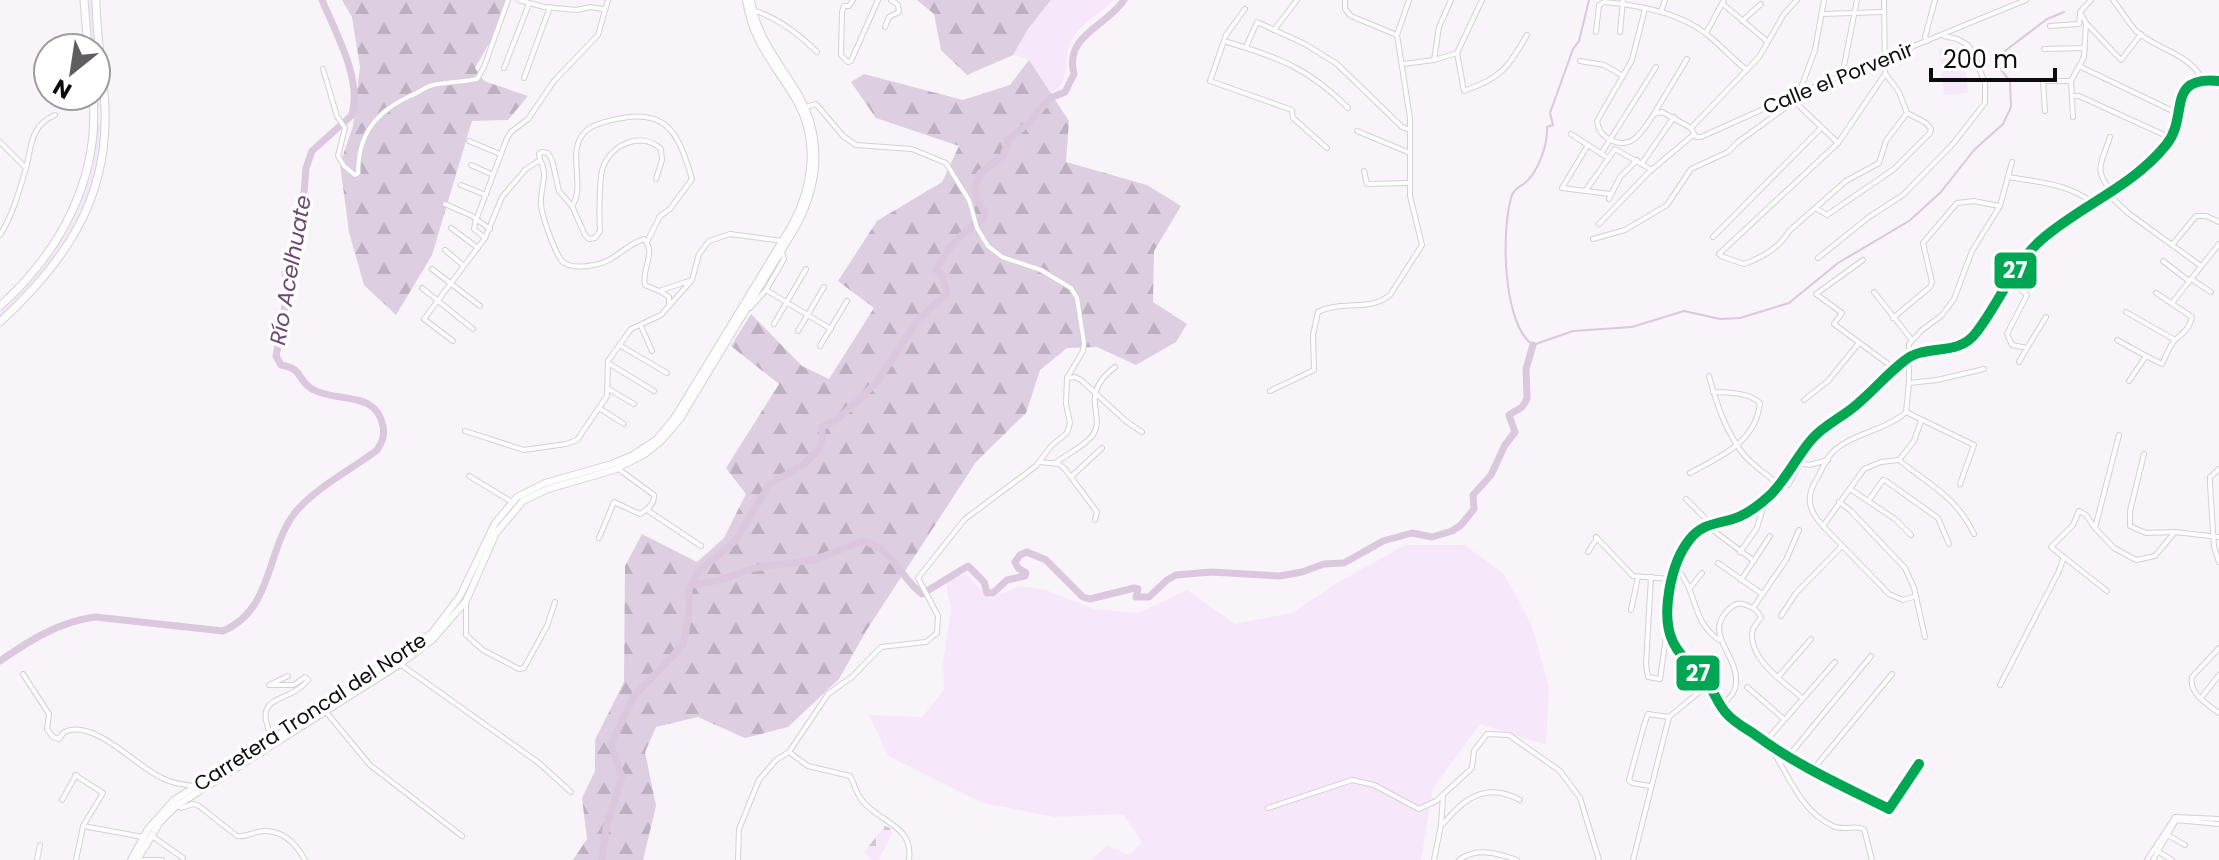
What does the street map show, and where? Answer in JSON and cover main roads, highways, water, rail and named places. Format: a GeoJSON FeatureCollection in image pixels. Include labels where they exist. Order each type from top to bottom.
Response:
{"type":"FeatureCollection","features":[{"type":"Feature","properties":{"kind":"highway"},"geometry":{"type":"LineString","coordinates":[[84,0],[87,32]]}},
{"type":"Feature","properties":{"kind":"highway"},"geometry":{"type":"LineString","coordinates":[[96,0],[99,32]]}},
{"type":"Feature","properties":{"kind":"highway"},"geometry":{"type":"LineString","coordinates":[[0,306],[39,267],[67,224],[91,156],[95,112]]}},
{"type":"Feature","properties":{"kind":"highway"},"geometry":{"type":"LineString","coordinates":[[0,322],[47,275],[78,229],[98,179],[105,112]]}},
{"type":"Feature","properties":{"kind":"highway"},"geometry":{"type":"LineString","coordinates":[[95,124],[100,120],[105,124]]}},
{"type":"Feature","properties":{"kind":"main road","name":"Carretera Troncal del Norte"},"geometry":{"type":"LineString","coordinates":[[134,860],[176,806],[400,664],[440,633],[466,601],[496,533],[523,501],[540,491],[614,467],[649,451],[675,427],[782,252],[807,206],[816,169],[814,131],[806,107],[766,46],[748,0]]}},
{"type":"Feature","properties":{"kind":"main road","name":"Carretera Troncal del Norte"},"geometry":{"type":"LineString","coordinates":[[748,0],[758,42],[788,82]]}},
{"type":"Feature","properties":{"kind":"main road","name":"Carretera Troncal del Norte"},"geometry":{"type":"LineString","coordinates":[[614,467],[651,443],[666,429],[783,241],[803,203],[811,166],[808,129],[799,99]]}},
{"type":"Feature","properties":{"kind":"main road","name":"Carretera Troncal del Norte"},"geometry":{"type":"LineString","coordinates":[[134,860],[143,837],[169,804],[332,701],[432,633],[455,605],[489,534],[512,502],[535,487],[567,481]]}},
{"type":"Feature","properties":{"kind":"waterway","name":"Río Acelhuate"},"geometry":{"type":"LineString","coordinates":[[0,661],[45,633],[95,617],[223,631],[240,621],[252,608],[261,593],[287,524],[298,509],[326,485],[377,450],[380,444],[383,426],[373,407],[308,387],[294,369],[281,365],[276,356],[288,290],[285,272],[302,218],[306,168],[312,151],[351,116],[354,103],[351,73],[322,0]]}},
{"type":"Feature","properties":{"kind":"waterway"},"geometry":{"type":"LineString","coordinates":[[602,860],[606,828],[622,777],[611,744],[634,696],[683,645],[689,615],[689,589],[699,571],[735,541],[770,484],[804,464],[819,449],[822,427],[838,419],[877,382],[918,320],[947,293],[942,275],[936,270],[956,241],[983,219],[985,213],[975,190],[980,173],[1003,156],[1009,139],[1031,121],[1050,98],[1065,92],[1074,74],[1075,50],[1088,32],[1124,0]]}},
{"type":"Feature","properties":{"kind":"waterway"},"geometry":{"type":"LineString","coordinates":[[1589,0],[1579,41],[1573,49],[1550,113],[1553,125],[1547,127],[1542,156],[1530,178],[1513,193],[1508,210],[1506,251],[1510,297],[1523,334],[1533,345],[1573,331],[1632,327],[1684,311],[1720,319],[1740,318],[1789,303],[1838,263],[1909,221],[1941,192],[1974,150],[2003,124],[2011,107],[2010,81],[1993,60],[2047,19],[2064,12]]}},
{"type":"Feature","properties":{"kind":"waterway"},"geometry":{"type":"LineString","coordinates":[[691,585],[720,580],[755,568],[814,560],[863,541],[889,556],[922,594],[968,566],[984,582],[987,593],[993,593],[1007,580],[1025,576],[1026,573],[1015,562],[1027,552],[1046,560],[1083,597],[1090,599],[1134,588],[1138,589],[1136,597],[1149,597],[1176,575],[1211,572],[1279,576],[1324,564],[1344,563],[1383,541],[1412,533],[1432,537],[1461,525],[1474,509],[1473,495],[1491,475],[1515,432],[1509,415],[1522,407],[1527,399],[1526,369],[1533,345]]}}]}
